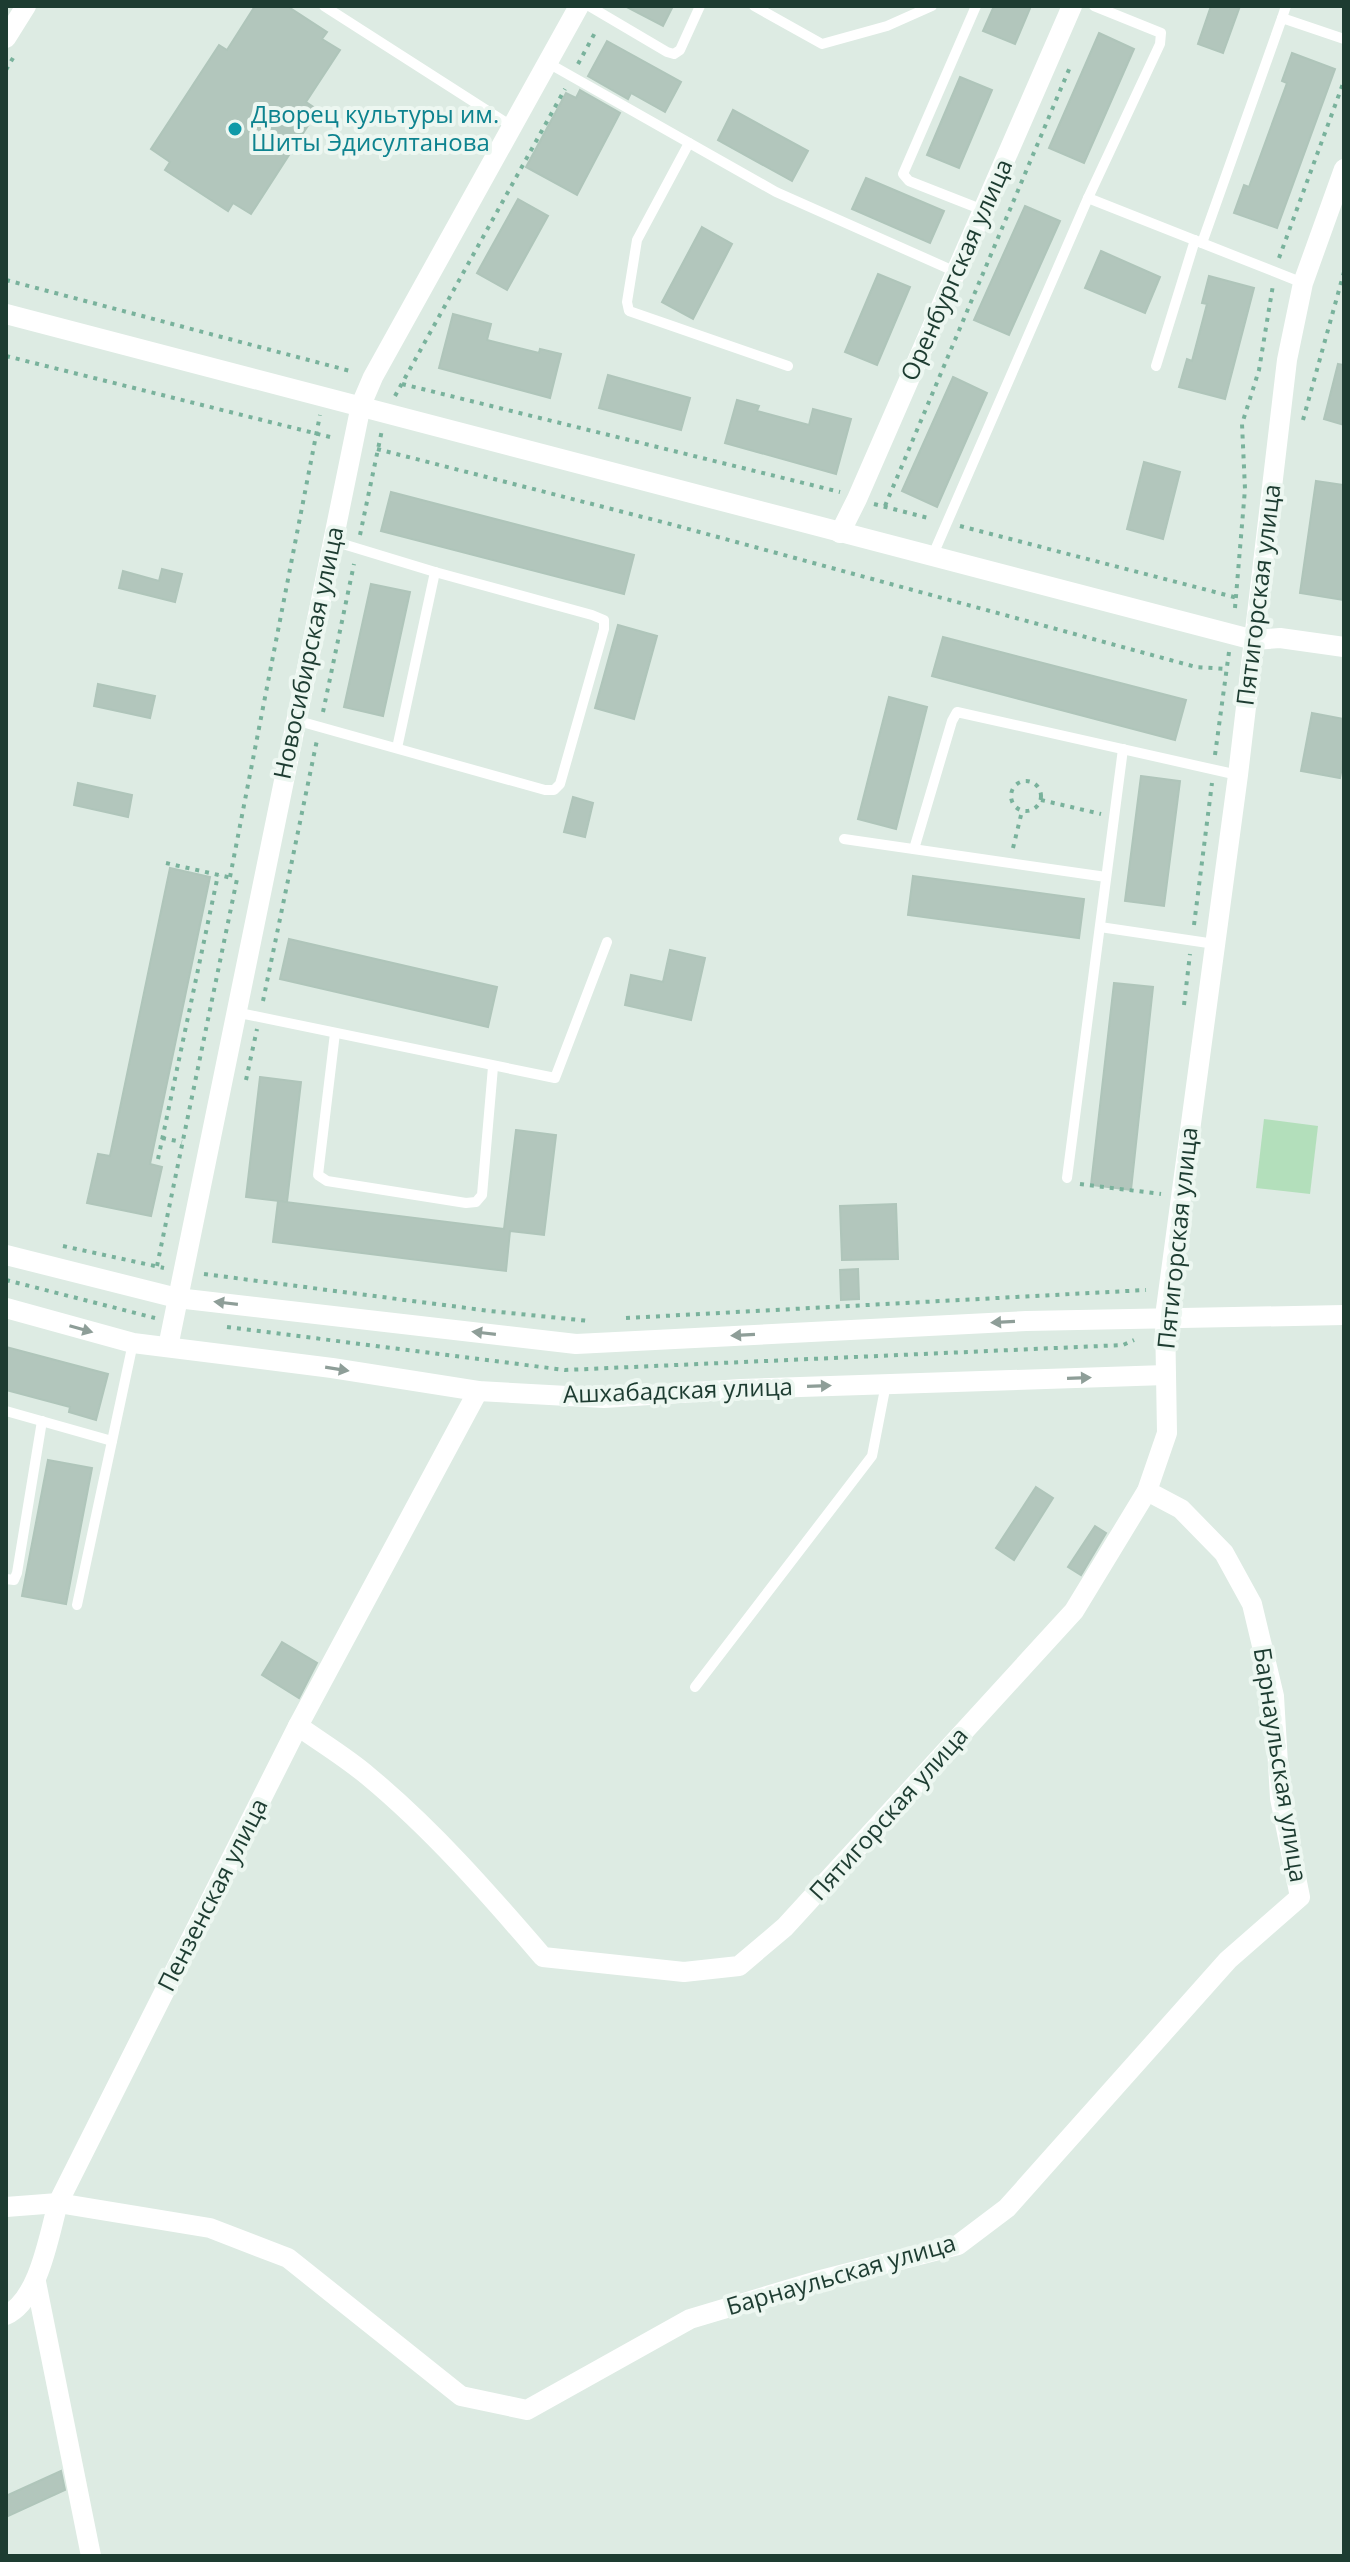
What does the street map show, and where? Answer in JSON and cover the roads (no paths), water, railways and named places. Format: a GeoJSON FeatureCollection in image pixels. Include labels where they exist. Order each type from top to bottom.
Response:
{"type":"FeatureCollection","features":[{"type":"Feature","properties":{"kind":"street","name":"Новосибирская улица"},"geometry":{"type":"LineString","coordinates":[[168,1347],[361,405],[373,377],[579,6]]}},
{"type":"Feature","properties":{"kind":"street","name":"Оренбургская улица"},"geometry":{"type":"LineString","coordinates":[[840,533],[1072,6]]}},
{"type":"Feature","properties":{"kind":"street"},"geometry":{"type":"LineString","coordinates":[[6,38],[16,12]]}},
{"type":"Feature","properties":{"kind":"street","name":"Пятигорская улица"},"geometry":{"type":"LineString","coordinates":[[298,1726],[366,1774],[417,1819],[471,1873],[543,1957],[684,1972],[739,1966],[785,1927],[1074,1611],[1147,1491],[1167,1433],[1165,1316],[1238,775],[1287,360],[1303,283],[1344,169]]}},
{"type":"Feature","properties":{"kind":"street"},"geometry":{"type":"LineString","coordinates":[[6,314],[1254,640],[1280,638],[1344,647]]}},
{"type":"Feature","properties":{"kind":"street"},"geometry":{"type":"LineString","coordinates":[[6,1255],[177,1298],[576,1344],[1026,1321],[1344,1315]]}},
{"type":"Feature","properties":{"kind":"street","name":"Ашхабадская улица"},"geometry":{"type":"LineString","coordinates":[[6,1308],[133,1343],[332,1368],[478,1391],[604,1398],[741,1389],[1166,1375]]}},
{"type":"Feature","properties":{"kind":"street","name":"Пензенская улица"},"geometry":{"type":"LineString","coordinates":[[6,2315],[15,2311],[36,2282],[58,2203],[298,1726],[478,1391]]}},
{"type":"Feature","properties":{"kind":"street","name":"Барнаульская улица"},"geometry":{"type":"LineString","coordinates":[[6,2207],[58,2203],[210,2228],[288,2258],[461,2396],[527,2410],[690,2319],[817,2281],[958,2245],[1007,2208],[1228,1960],[1300,1897],[1280,1798],[1274,1696],[1252,1604],[1224,1553],[1181,1509],[1147,1491]]}},
{"type":"Feature","properties":{"kind":"street"},"geometry":{"type":"LineString","coordinates":[[36,2282],[91,2556]]}},
{"type":"Feature","properties":{"kind":"lane"},"geometry":{"type":"LineString","coordinates":[[324,6],[513,127]]}},
{"type":"Feature","properties":{"kind":"lane"},"geometry":{"type":"LineString","coordinates":[[589,6],[674,54],[680,50],[700,6]]}},
{"type":"Feature","properties":{"kind":"lane"},"geometry":{"type":"LineString","coordinates":[[754,6],[822,44],[887,26],[932,6]]}},
{"type":"Feature","properties":{"kind":"lane"},"geometry":{"type":"LineString","coordinates":[[976,6],[903,174],[909,181],[983,210]]}},
{"type":"Feature","properties":{"kind":"lane"},"geometry":{"type":"LineString","coordinates":[[932,557],[1088,198],[1160,44],[1161,33],[1094,6]]}},
{"type":"Feature","properties":{"kind":"lane"},"geometry":{"type":"LineString","coordinates":[[1156,366],[1198,242],[1286,6]]}},
{"type":"Feature","properties":{"kind":"lane"},"geometry":{"type":"LineString","coordinates":[[1282,18],[1344,39]]}},
{"type":"Feature","properties":{"kind":"lane"},"geometry":{"type":"LineString","coordinates":[[548,63],[776,192],[956,272]]}},
{"type":"Feature","properties":{"kind":"lane"},"geometry":{"type":"LineString","coordinates":[[689,143],[637,240],[627,302],[629,311],[788,366]]}},
{"type":"Feature","properties":{"kind":"lane"},"geometry":{"type":"LineString","coordinates":[[1088,198],[1303,283]]}},
{"type":"Feature","properties":{"kind":"lane"},"geometry":{"type":"LineString","coordinates":[[295,720],[554,790],[560,784],[604,629],[604,620],[592,615],[332,541]]}},
{"type":"Feature","properties":{"kind":"lane"},"geometry":{"type":"LineString","coordinates":[[397,748],[435,572]]}},
{"type":"Feature","properties":{"kind":"lane"},"geometry":{"type":"LineString","coordinates":[[914,849],[957,712],[1238,775]]}},
{"type":"Feature","properties":{"kind":"lane"},"geometry":{"type":"LineString","coordinates":[[1067,1178],[1123,749]]}},
{"type":"Feature","properties":{"kind":"lane"},"geometry":{"type":"LineString","coordinates":[[844,839],[1106,877]]}},
{"type":"Feature","properties":{"kind":"lane"},"geometry":{"type":"LineString","coordinates":[[1100,927],[1215,944]]}},
{"type":"Feature","properties":{"kind":"lane"},"geometry":{"type":"LineString","coordinates":[[235,1012],[555,1078],[607,942]]}},
{"type":"Feature","properties":{"kind":"lane"},"geometry":{"type":"LineString","coordinates":[[335,1033],[318,1175],[327,1181],[476,1202],[482,1195],[493,1067]]}},
{"type":"Feature","properties":{"kind":"lane"},"geometry":{"type":"LineString","coordinates":[[77,1605],[133,1343]]}},
{"type":"Feature","properties":{"kind":"lane"},"geometry":{"type":"LineString","coordinates":[[695,1687],[872,1456],[886,1384]]}},
{"type":"Feature","properties":{"kind":"lane"},"geometry":{"type":"LineString","coordinates":[[6,1411],[112,1441]]}},
{"type":"Feature","properties":{"kind":"lane"},"geometry":{"type":"LineString","coordinates":[[6,1579],[14,1580],[17,1573],[42,1421]]}},
{"type":"Feature","properties":{"kind":"place","name":"Дворец культуры им. Шиты Эдисултанова"},"geometry":{"type":"Point","coordinates":[235,129]}}]}
